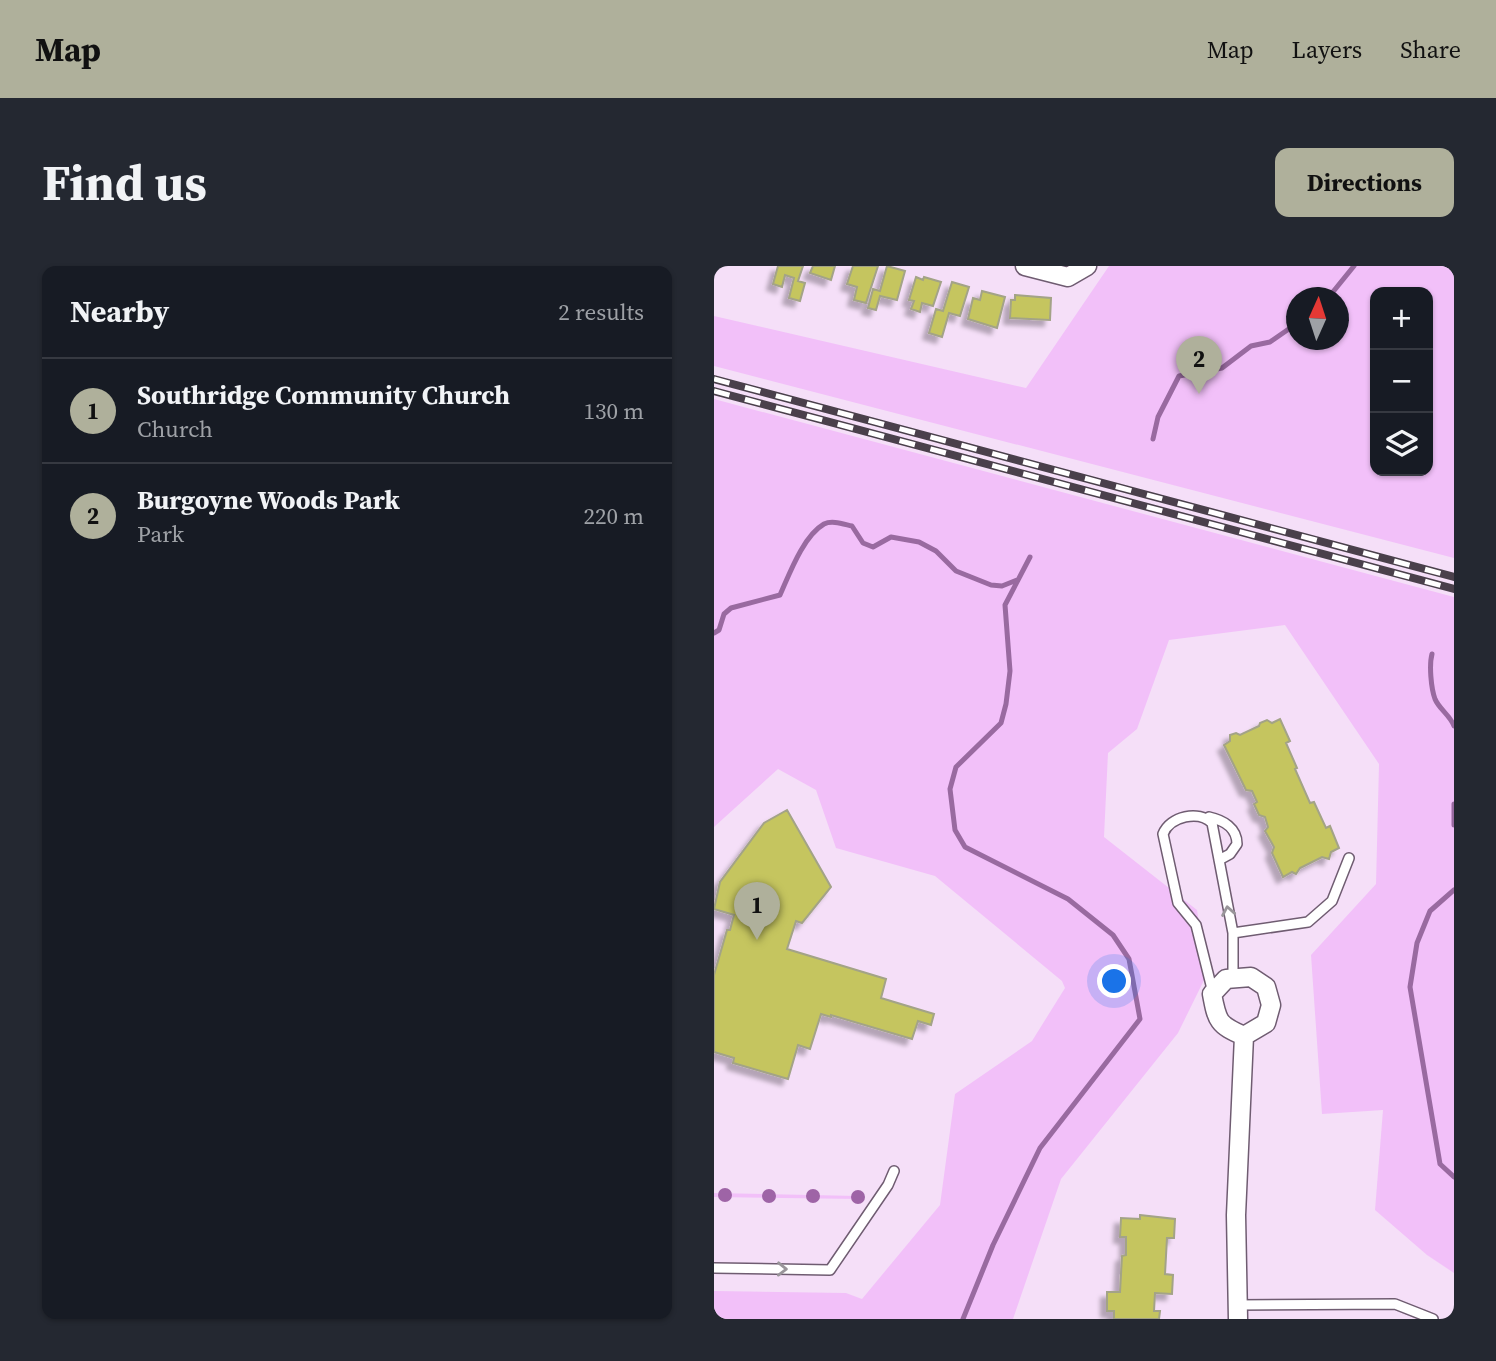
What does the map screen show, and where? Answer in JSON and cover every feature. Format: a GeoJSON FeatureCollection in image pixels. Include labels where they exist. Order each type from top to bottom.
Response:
{"type":"FeatureCollection","features":[{"type":"Feature","properties":{"kind":"street"},"geometry":{"type":"LineString","coordinates":[[1026,266],[1068,277],[1087,266]]}},
{"type":"Feature","properties":{"kind":"street"},"geometry":{"type":"LineString","coordinates":[[1251,977],[1266,987],[1270,1005],[1266,1023],[1244,1036],[1225,1028],[1216,1018],[1213,993],[1226,979],[1251,977]]}},
{"type":"Feature","properties":{"kind":"street"},"geometry":{"type":"LineString","coordinates":[[1238,1312],[1236,1215],[1244,1036]]}},
{"type":"Feature","properties":{"kind":"lane"},"geometry":{"type":"LineString","coordinates":[[1213,993],[1196,925],[1178,903],[1163,834],[1166,825],[1173,820],[1197,816],[1217,819],[1232,828],[1237,836],[1237,844],[1230,854],[1219,860]]}},
{"type":"Feature","properties":{"kind":"lane"},"geometry":{"type":"LineString","coordinates":[[1206,817],[1212,823],[1233,933],[1233,979]]}},
{"type":"Feature","properties":{"kind":"lane"},"geometry":{"type":"LineString","coordinates":[[1233,933],[1308,922],[1332,901],[1349,858]]}},
{"type":"Feature","properties":{"kind":"lane"},"geometry":{"type":"LineString","coordinates":[[714,1268],[830,1270],[888,1185],[894,1171]]}},
{"type":"Feature","properties":{"kind":"lane"},"geometry":{"type":"LineString","coordinates":[[1238,1312],[1395,1304],[1433,1319]]}},
{"type":"Feature","properties":{"kind":"shaded area"},"geometry":{"type":"Polygon","coordinates":[[[1109,266],[1454,266],[1454,558],[714,366],[714,316],[1026,388],[1109,266]]]}},
{"type":"Feature","properties":{"kind":"shaded area"},"geometry":{"type":"Polygon","coordinates":[[[714,399],[1454,597],[1454,1273],[1427,1255],[1375,1210],[1383,1110],[1322,1114],[1311,955],[1376,884],[1379,764],[1285,625],[1169,640],[1137,729],[1108,753],[1104,837],[1197,910],[1207,974],[1178,1033],[1061,1179],[1013,1319],[714,1319],[714,1291],[846,1293],[862,1299],[940,1205],[955,1094],[1032,1041],[1065,988],[1062,981],[935,876],[836,848],[816,790],[778,769],[714,827],[714,399]]]}},
{"type":"Feature","properties":{"kind":"shaded area"},"geometry":{"type":"Polygon","coordinates":[[[714,1193],[858,1196],[861,1197],[714,1197],[714,1193]]]}},
{"type":"Feature","properties":{"kind":"building"},"geometry":{"type":"Polygon","coordinates":[[[778,266],[803,266],[798,281],[805,283],[800,301],[789,298],[794,278],[785,275],[782,287],[773,284],[778,266]]]}},
{"type":"Feature","properties":{"kind":"building"},"geometry":{"type":"Polygon","coordinates":[[[813,266],[835,266],[831,280],[810,273],[813,266]]]}},
{"type":"Feature","properties":{"kind":"building"},"geometry":{"type":"Polygon","coordinates":[[[853,266],[878,266],[866,303],[854,300],[857,287],[847,284],[853,266]]]}},
{"type":"Feature","properties":{"kind":"building"},"geometry":{"type":"Polygon","coordinates":[[[887,266],[905,271],[897,300],[880,296],[876,310],[868,308],[873,289],[880,291],[887,266]]]}},
{"type":"Feature","properties":{"kind":"building"},"geometry":{"type":"Polygon","coordinates":[[[916,277],[941,282],[933,306],[922,303],[920,312],[911,309],[914,301],[909,300],[916,277]]]}},
{"type":"Feature","properties":{"kind":"building"},"geometry":{"type":"Polygon","coordinates":[[[952,282],[969,287],[960,316],[949,313],[942,337],[929,333],[936,309],[943,311],[952,282]]]}},
{"type":"Feature","properties":{"kind":"building"},"geometry":{"type":"Polygon","coordinates":[[[982,291],[1005,297],[997,328],[968,319],[973,298],[980,300],[982,291]]]}},
{"type":"Feature","properties":{"kind":"building"},"geometry":{"type":"Polygon","coordinates":[[[1015,295],[1051,298],[1050,320],[1010,318],[1011,300],[1015,300],[1015,295]]]}},
{"type":"Feature","properties":{"kind":"building"},"geometry":{"type":"Polygon","coordinates":[[[1280,719],[1290,741],[1286,743],[1297,768],[1295,769],[1310,803],[1314,802],[1326,828],[1330,826],[1339,848],[1331,852],[1329,859],[1322,857],[1300,868],[1296,874],[1292,872],[1283,877],[1272,853],[1274,847],[1265,831],[1268,827],[1265,817],[1259,815],[1252,791],[1246,790],[1224,745],[1230,741],[1230,735],[1240,735],[1267,720],[1272,723],[1280,719]]]}},
{"type":"Feature","properties":{"kind":"building"},"geometry":{"type":"Polygon","coordinates":[[[787,810],[831,887],[802,923],[796,921],[787,949],[886,979],[881,998],[934,1014],[931,1025],[918,1021],[912,1039],[821,1014],[810,1049],[798,1045],[788,1079],[733,1063],[734,1058],[714,1052],[714,975],[734,915],[714,909],[720,882],[764,823],[787,810]]]}},
{"type":"Feature","properties":{"kind":"building"},"geometry":{"type":"Polygon","coordinates":[[[1140,1215],[1175,1219],[1174,1238],[1167,1238],[1165,1274],[1173,1275],[1172,1294],[1155,1293],[1154,1311],[1160,1311],[1159,1319],[1114,1319],[1114,1311],[1107,1311],[1107,1292],[1120,1292],[1122,1256],[1126,1255],[1126,1237],[1120,1237],[1121,1218],[1140,1219],[1140,1215]]]}},
{"type":"Feature","properties":{"kind":"waterway"},"geometry":{"type":"LineString","coordinates":[[1337,287],[1354,266]]}},
{"type":"Feature","properties":{"kind":"waterway"},"geometry":{"type":"LineString","coordinates":[[1153,439],[1158,417],[1179,376],[1222,368],[1251,346],[1270,342],[1286,331]]}},
{"type":"Feature","properties":{"kind":"waterway"},"geometry":{"type":"LineString","coordinates":[[714,633],[719,630],[724,614],[731,608],[780,595],[803,546],[816,530],[827,523],[852,526],[863,543],[873,547],[891,537],[919,542],[936,551],[956,571],[991,585],[1002,586],[1017,580]]}},
{"type":"Feature","properties":{"kind":"waterway"},"geometry":{"type":"LineString","coordinates":[[963,1319],[993,1245],[1040,1148],[1140,1019],[1129,959],[1113,935],[1068,899],[965,847],[955,830],[950,789],[956,767],[1001,723],[1010,671],[1005,605],[1030,557]]}},
{"type":"Feature","properties":{"kind":"waterway"},"geometry":{"type":"LineString","coordinates":[[1432,654],[1431,676],[1435,699],[1454,726]]}},
{"type":"Feature","properties":{"kind":"waterway"},"geometry":{"type":"LineString","coordinates":[[1454,804],[1454,825]]}},
{"type":"Feature","properties":{"kind":"waterway"},"geometry":{"type":"LineString","coordinates":[[1454,890],[1430,911],[1417,943],[1410,987],[1440,1164],[1454,1177]]}},
{"type":"Feature","properties":{"kind":"railway"},"geometry":{"type":"LineString","coordinates":[[714,379],[1454,577]]}},
{"type":"Feature","properties":{"kind":"railway"},"geometry":{"type":"LineString","coordinates":[[714,391],[1454,589]]}},
{"type":"Feature","properties":{"kind":"place","name":"Burgoyne Woods Park"},"geometry":{"type":"Point","coordinates":[1199,394]}},
{"type":"Feature","properties":{"kind":"place","name":"Southridge Community Church"},"geometry":{"type":"Point","coordinates":[757,940]}}]}
